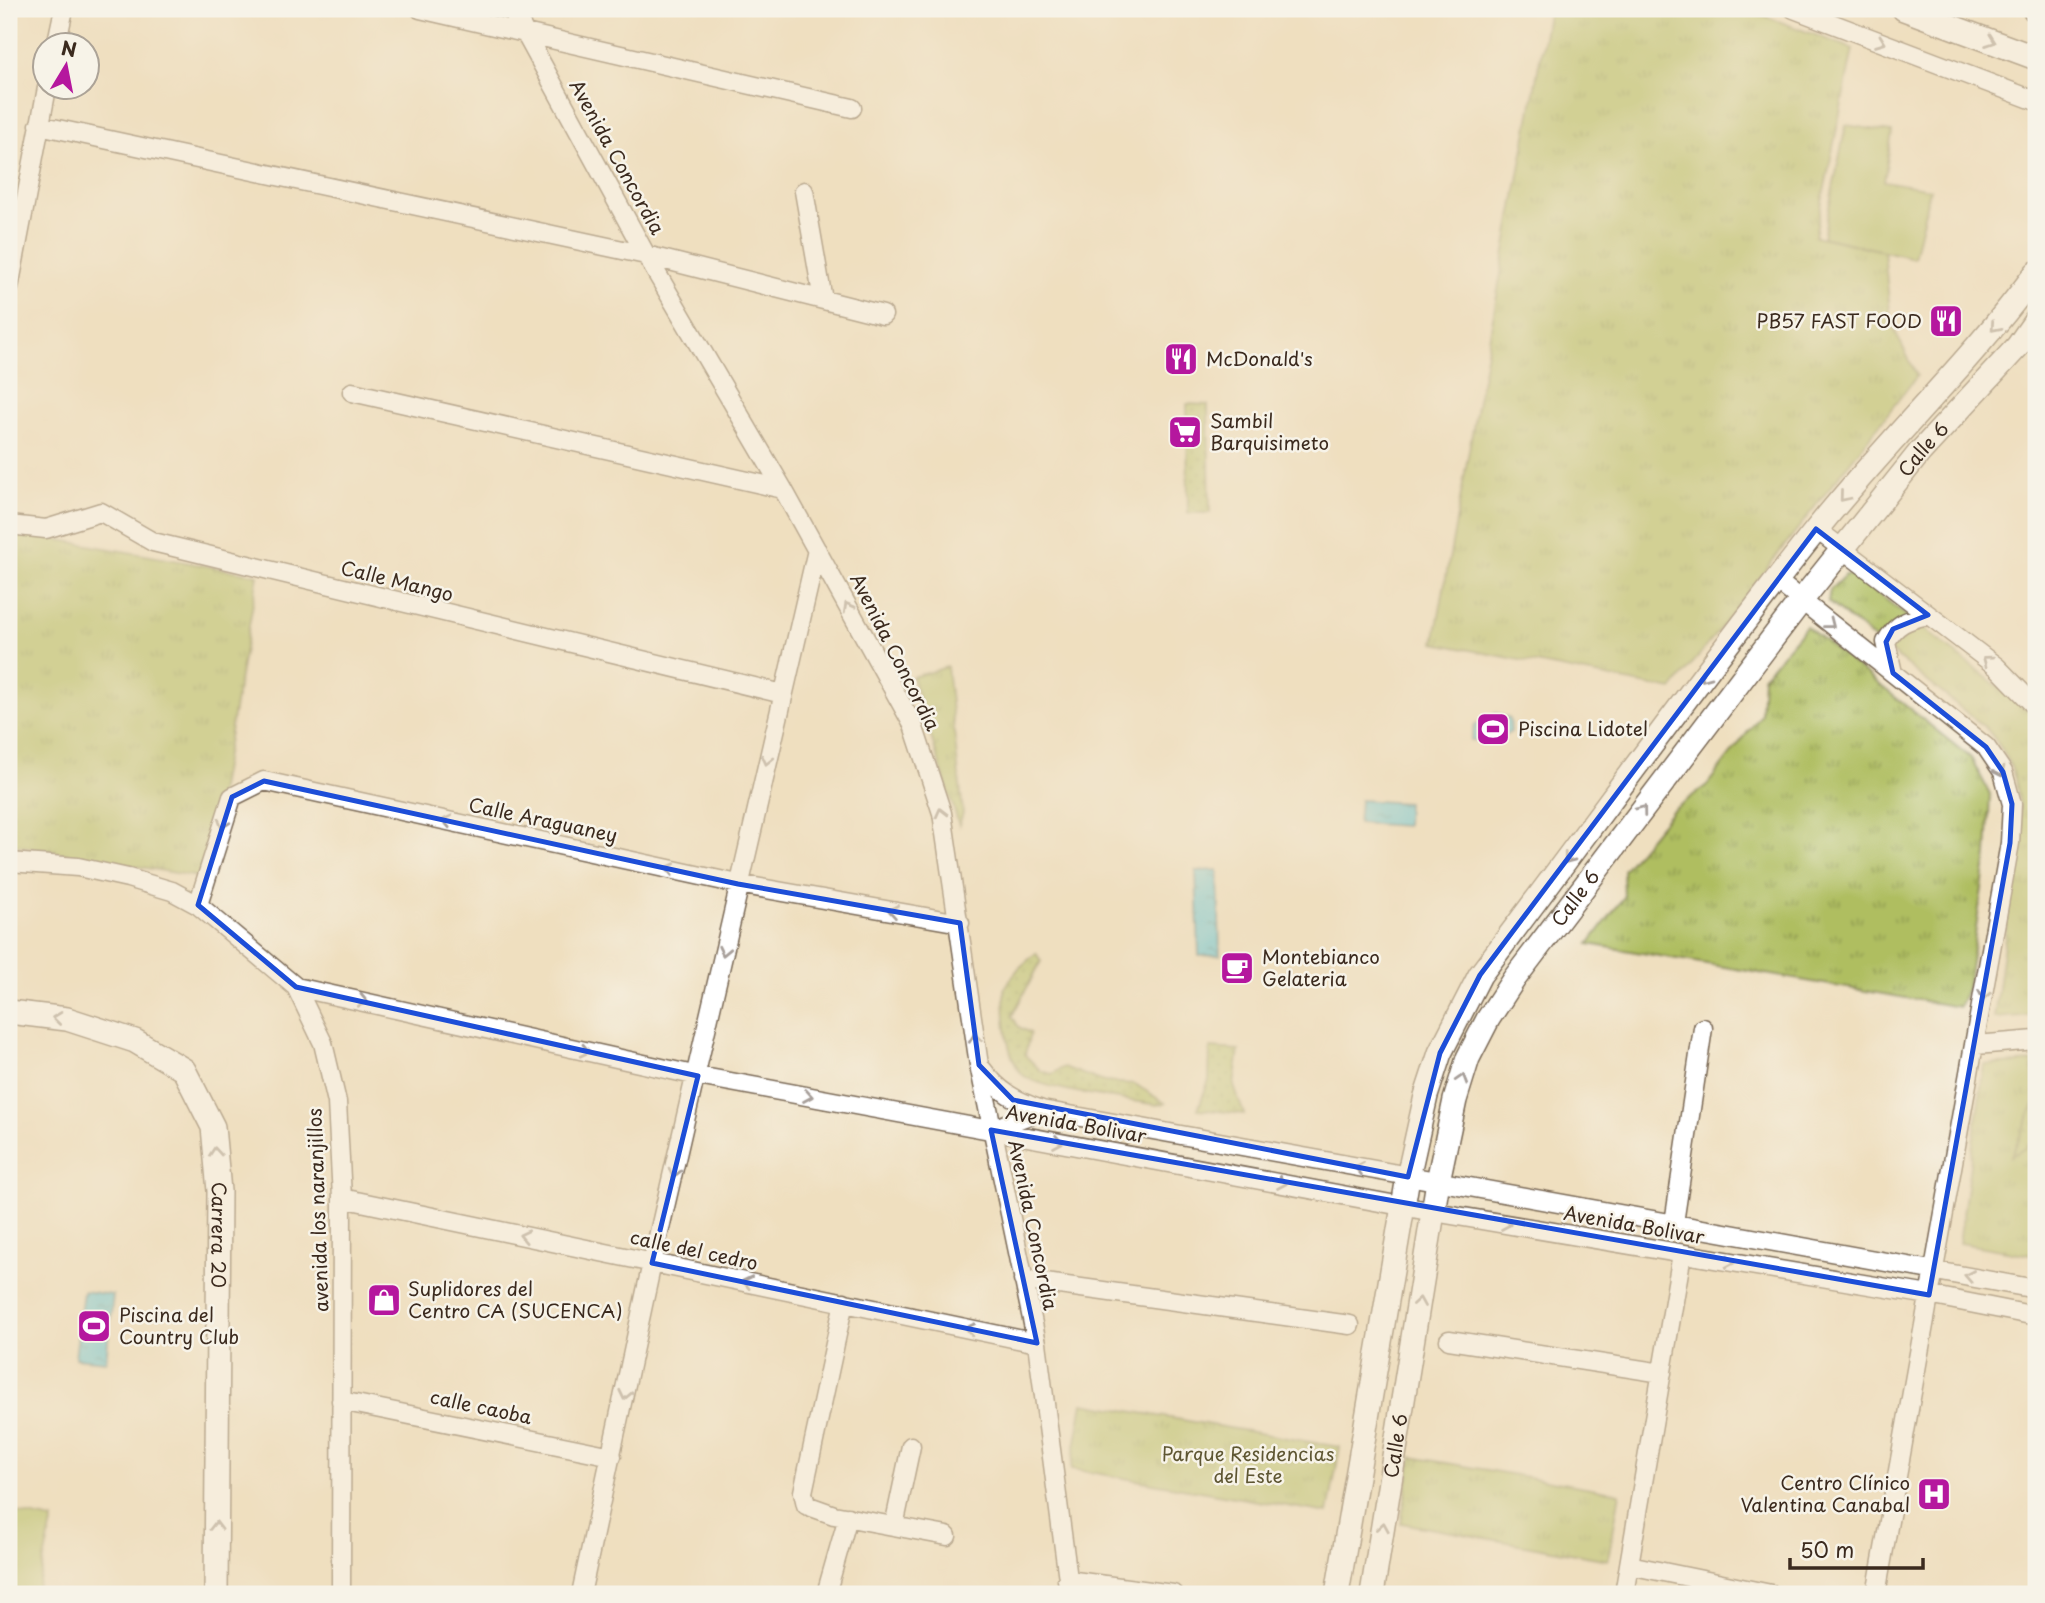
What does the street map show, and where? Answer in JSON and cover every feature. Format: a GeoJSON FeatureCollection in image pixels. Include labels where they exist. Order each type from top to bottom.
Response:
{"type":"FeatureCollection","features":[{"type":"Feature","properties":{"kind":"street"},"geometry":{"type":"LineString","coordinates":[[59,32],[64,9]]}},
{"type":"Feature","properties":{"kind":"street"},"geometry":{"type":"LineString","coordinates":[[420,9],[852,108]]}},
{"type":"Feature","properties":{"kind":"street","name":"Avenida Concordia"},"geometry":{"type":"LineString","coordinates":[[512,9],[646,255],[783,489],[913,725],[942,813],[979,1065],[1037,1343],[1069,1587]]}},
{"type":"Feature","properties":{"kind":"street"},"geometry":{"type":"LineString","coordinates":[[1794,9],[2036,101]]}},
{"type":"Feature","properties":{"kind":"street"},"geometry":{"type":"LineString","coordinates":[[1904,9],[2036,58]]}},
{"type":"Feature","properties":{"kind":"street"},"geometry":{"type":"LineString","coordinates":[[9,288],[44,102]]}},
{"type":"Feature","properties":{"kind":"street"},"geometry":{"type":"LineString","coordinates":[[39,125],[646,255],[883,315]]}},
{"type":"Feature","properties":{"kind":"street"},"geometry":{"type":"LineString","coordinates":[[804,191],[823,300]]}},
{"type":"Feature","properties":{"kind":"street"},"geometry":{"type":"LineString","coordinates":[[1337,1594],[1408,1177],[1426,1096],[1445,1043],[1480,975],[1816,529],[1904,426],[1999,324],[2036,273]]}},
{"type":"Feature","properties":{"kind":"street","name":"Calle 6"},"geometry":{"type":"LineString","coordinates":[[1371,1594],[1438,1181],[1468,1058],[1488,1019],[1553,927],[1801,601],[1920,452],[2018,346],[2036,320]]}},
{"type":"Feature","properties":{"kind":"street"},"geometry":{"type":"LineString","coordinates":[[352,392],[783,489]]}},
{"type":"Feature","properties":{"kind":"street","name":"Calle Mango"},"geometry":{"type":"LineString","coordinates":[[9,525],[46,528],[101,512],[153,542],[783,694]]}},
{"type":"Feature","properties":{"kind":"street"},"geometry":{"type":"LineString","coordinates":[[1816,529],[1997,667],[2036,707]]}},
{"type":"Feature","properties":{"kind":"street"},"geometry":{"type":"LineString","coordinates":[[581,1594],[652,1263],[698,1076],[738,884],[817,550]]}},
{"type":"Feature","properties":{"kind":"street"},"geometry":{"type":"LineString","coordinates":[[1777,581],[1986,747],[2003,772],[2012,804],[2010,843],[1976,1045],[1875,1594]]}},
{"type":"Feature","properties":{"kind":"street"},"geometry":{"type":"LineString","coordinates":[[1893,673],[1886,642],[1893,629],[1902,621],[1928,615]]}},
{"type":"Feature","properties":{"kind":"street","name":"Calle Araguaney"},"geometry":{"type":"LineString","coordinates":[[198,905],[204,878],[232,797],[264,781],[738,884],[960,923]]}},
{"type":"Feature","properties":{"kind":"street","name":"avenida los naranjillos"},"geometry":{"type":"LineString","coordinates":[[9,862],[78,867],[128,878],[172,891],[198,905],[296,986],[323,1043],[337,1102],[342,1198],[344,1275],[341,1594]]}},
{"type":"Feature","properties":{"kind":"street"},"geometry":{"type":"LineString","coordinates":[[1530,909],[1553,927]]}},
{"type":"Feature","properties":{"kind":"street"},"geometry":{"type":"LineString","coordinates":[[296,986],[698,1076],[991,1129]]}},
{"type":"Feature","properties":{"kind":"street","name":"Carrera 20"},"geometry":{"type":"LineString","coordinates":[[9,1012],[67,1019],[135,1041],[184,1070],[213,1127],[219,1191],[216,1594]]}},
{"type":"Feature","properties":{"kind":"street"},"geometry":{"type":"LineString","coordinates":[[1674,1223],[1703,1028]]}},
{"type":"Feature","properties":{"kind":"street"},"geometry":{"type":"LineString","coordinates":[[1976,1045],[2036,1040]]}},
{"type":"Feature","properties":{"kind":"street"},"geometry":{"type":"LineString","coordinates":[[979,1065],[995,1087],[1013,1100],[1042,1110]]}},
{"type":"Feature","properties":{"kind":"street","name":"Avenida Bolivar"},"geometry":{"type":"LineString","coordinates":[[991,1129],[1042,1110],[2036,1289]]}},
{"type":"Feature","properties":{"kind":"street","name":"Avenida Bolivar"},"geometry":{"type":"LineString","coordinates":[[991,1129],[1434,1212],[1929,1295],[2036,1316]]}},
{"type":"Feature","properties":{"kind":"street","name":"calle del cedro"},"geometry":{"type":"LineString","coordinates":[[342,1198],[1037,1343]]}},
{"type":"Feature","properties":{"kind":"street"},"geometry":{"type":"LineString","coordinates":[[1624,1594],[1682,1254]]}},
{"type":"Feature","properties":{"kind":"street"},"geometry":{"type":"LineString","coordinates":[[1023,1280],[1350,1325]]}},
{"type":"Feature","properties":{"kind":"street"},"geometry":{"type":"LineString","coordinates":[[844,1303],[803,1492],[806,1504],[848,1517],[947,1536]]}},
{"type":"Feature","properties":{"kind":"street"},"geometry":{"type":"LineString","coordinates":[[1450,1340],[1662,1373]]}},
{"type":"Feature","properties":{"kind":"street","name":"calle caoba"},"geometry":{"type":"LineString","coordinates":[[341,1401],[612,1456]]}},
{"type":"Feature","properties":{"kind":"street"},"geometry":{"type":"LineString","coordinates":[[894,1526],[911,1446]]}},
{"type":"Feature","properties":{"kind":"street"},"geometry":{"type":"LineString","coordinates":[[826,1594],[848,1517]]}},
{"type":"Feature","properties":{"kind":"street"},"geometry":{"type":"LineString","coordinates":[[1629,1565],[1765,1594]]}},
{"type":"Feature","properties":{"kind":"street"},"geometry":{"type":"LineString","coordinates":[[1069,1587],[1173,1594]]}},
{"type":"Feature","properties":{"kind":"highlighted area"},"geometry":{"type":"Polygon","coordinates":[[[1816,529],[1928,615],[1893,629],[1886,642],[1893,673],[1986,747],[2003,772],[2012,804],[2010,843],[1929,1295],[991,1130],[1037,1343],[652,1263],[698,1076],[296,987],[198,905],[204,878],[232,797],[264,781],[738,884],[960,923],[979,1065],[1013,1100],[1408,1177],[1440,1053],[1480,975],[1816,529]]]}},
{"type":"Feature","properties":{"kind":"green space"},"geometry":{"type":"Polygon","coordinates":[[[1549,9],[1746,9],[1853,49],[1815,236],[1884,251],[1891,323],[1917,376],[1672,690],[1434,643],[1549,9]]]}},
{"type":"Feature","properties":{"kind":"green space"},"geometry":{"type":"Polygon","coordinates":[[[1846,125],[1892,132],[1884,181],[1930,189],[1914,258],[1823,237],[1846,125]]]}},
{"type":"Feature","properties":{"kind":"green space"},"geometry":{"type":"Polygon","coordinates":[[[1187,404],[1208,405],[1210,513],[1188,513],[1187,404]]]}},
{"type":"Feature","properties":{"kind":"green space"},"geometry":{"type":"Polygon","coordinates":[[[9,531],[258,575],[204,878],[9,844],[9,531]]]}},
{"type":"Feature","properties":{"kind":"green space"},"geometry":{"type":"Polygon","coordinates":[[[1845,575],[1854,575],[2036,716],[2036,1015],[1994,1018],[2020,825],[2017,785],[2008,761],[1986,728],[1828,602],[1830,590],[1845,575]]]}},
{"type":"Feature","properties":{"kind":"green space"},"geometry":{"type":"Polygon","coordinates":[[[1806,626],[1971,758],[1990,794],[1987,855],[1967,989],[1959,1007],[1589,944],[1624,897],[1623,870],[1672,811],[1707,785],[1761,715],[1763,677],[1806,626]]]}},
{"type":"Feature","properties":{"kind":"green space"},"geometry":{"type":"Polygon","coordinates":[[[947,667],[963,813],[959,825],[912,677],[947,667]]]}},
{"type":"Feature","properties":{"kind":"green space"},"geometry":{"type":"Polygon","coordinates":[[[1036,953],[1041,961],[1012,1016],[1019,1027],[1030,1033],[1025,1055],[1041,1071],[1052,1074],[1064,1067],[1104,1082],[1135,1084],[1165,1103],[1157,1105],[1063,1089],[1030,1079],[1021,1073],[1009,1044],[1004,989],[1018,969],[1036,953]]]}},
{"type":"Feature","properties":{"kind":"green space"},"geometry":{"type":"Polygon","coordinates":[[[1210,1048],[1239,1050],[1234,1086],[1244,1114],[1198,1109],[1209,1080],[1210,1048]]]}},
{"type":"Feature","properties":{"kind":"green space"},"geometry":{"type":"Polygon","coordinates":[[[2036,1062],[2036,1256],[1959,1243],[1984,1065],[2036,1062]]]}},
{"type":"Feature","properties":{"kind":"green space"},"geometry":{"type":"Polygon","coordinates":[[[2033,1066],[2036,1066],[2036,1142],[2011,1156],[2035,1103],[2033,1066]]]}},
{"type":"Feature","properties":{"kind":"green space","name":"Parque Residencias del Este"},"geometry":{"type":"Polygon","coordinates":[[[1083,1403],[1340,1447],[1328,1513],[1071,1469],[1083,1403]]]}},
{"type":"Feature","properties":{"kind":"green space"},"geometry":{"type":"Polygon","coordinates":[[[1412,1457],[1620,1493],[1608,1560],[1401,1523],[1412,1457]]]}},
{"type":"Feature","properties":{"kind":"green space"},"geometry":{"type":"Polygon","coordinates":[[[9,1511],[53,1520],[36,1594],[9,1588],[9,1511]]]}},
{"type":"Feature","properties":{"kind":"water","name":"Piscina Lidotel"},"geometry":{"type":"Polygon","coordinates":[[[1496,713],[1510,719],[1511,732],[1496,741],[1471,740],[1475,725],[1496,713]]]}},
{"type":"Feature","properties":{"kind":"water"},"geometry":{"type":"Polygon","coordinates":[[[1360,800],[1407,803],[1406,826],[1358,823],[1360,800]]]}},
{"type":"Feature","properties":{"kind":"water"},"geometry":{"type":"Polygon","coordinates":[[[1218,870],[1220,955],[1199,956],[1196,871],[1218,870]]]}},
{"type":"Feature","properties":{"kind":"water","name":"Piscina del Country Club"},"geometry":{"type":"Polygon","coordinates":[[[83,1291],[113,1295],[106,1361],[75,1358],[83,1291]]]}},
{"type":"Feature","properties":{"kind":"place","name":"PB57 FAST FOOD"},"geometry":{"type":"Point","coordinates":[1946,321]}},
{"type":"Feature","properties":{"kind":"place","name":"McDonald's"},"geometry":{"type":"Point","coordinates":[1181,359]}},
{"type":"Feature","properties":{"kind":"place","name":"Sambil Barquisimeto"},"geometry":{"type":"Point","coordinates":[1185,432]}},
{"type":"Feature","properties":{"kind":"place","name":"Piscina Lidotel"},"geometry":{"type":"Point","coordinates":[1493,729]}},
{"type":"Feature","properties":{"kind":"place","name":"Montebianco Gelateria"},"geometry":{"type":"Point","coordinates":[1237,968]}},
{"type":"Feature","properties":{"kind":"place","name":"Suplidores del Centro CA (SUCENCA)"},"geometry":{"type":"Point","coordinates":[384,1300]}},
{"type":"Feature","properties":{"kind":"place","name":"Piscina del Country Club"},"geometry":{"type":"Point","coordinates":[94,1326]}},
{"type":"Feature","properties":{"kind":"place","name":"Centro Clínico Valentina Canabal"},"geometry":{"type":"Point","coordinates":[1934,1494]}}]}
